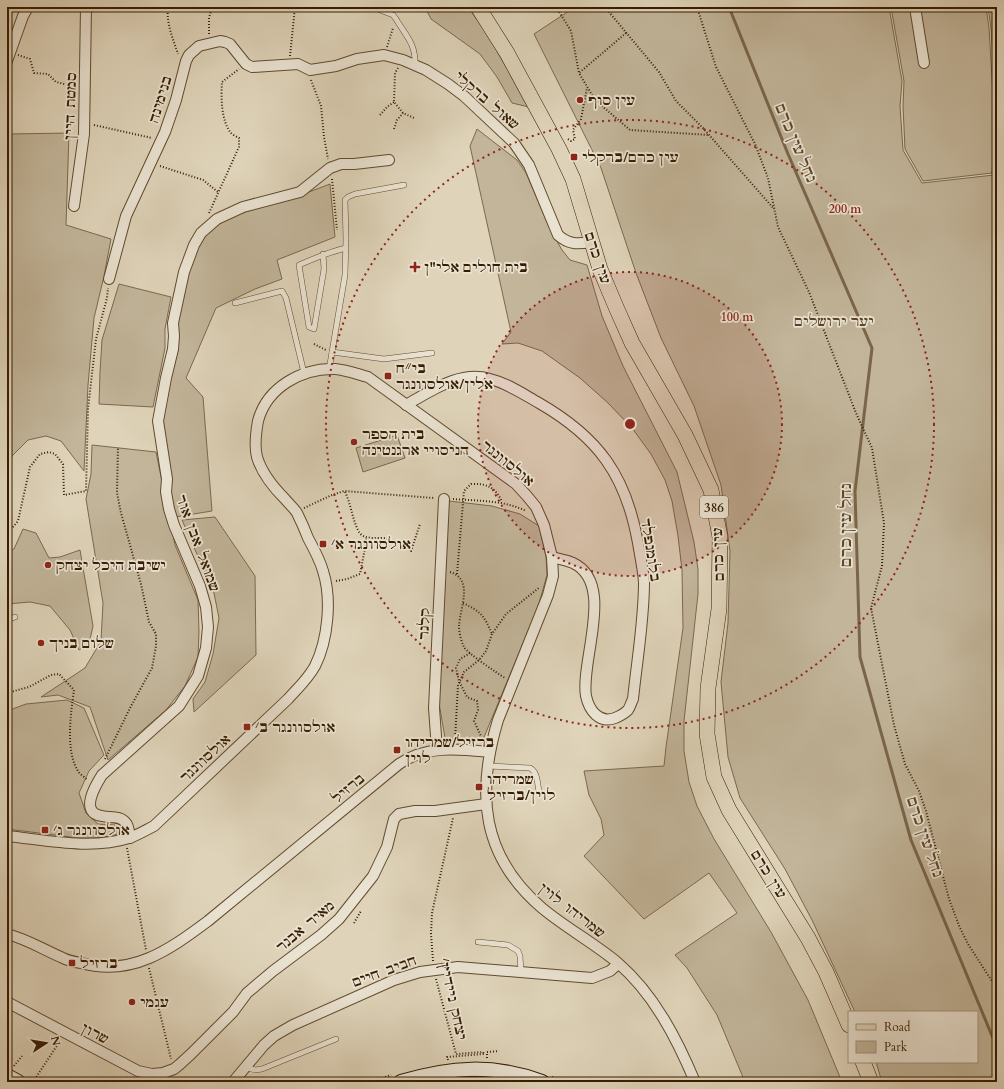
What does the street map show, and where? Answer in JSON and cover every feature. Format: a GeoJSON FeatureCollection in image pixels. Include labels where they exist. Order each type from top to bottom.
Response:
{"type":"FeatureCollection","features":[{"type":"Feature","properties":{"kind":"main road","name":"עין כרם"},"geometry":{"type":"LineString","coordinates":[[478,7],[511,59],[560,149],[573,179],[600,270],[632,343],[685,434],[710,490],[720,537],[719,609],[708,688],[707,734],[714,776],[729,810],[808,938],[826,972],[848,1023]]}},
{"type":"Feature","properties":{"kind":"main road"},"geometry":{"type":"LineString","coordinates":[[863,1063],[871,1082]]}},
{"type":"Feature","properties":{"kind":"main road"},"geometry":{"type":"LineString","coordinates":[[401,1082],[439,1072],[478,1069],[506,1071],[542,1082]]}},
{"type":"Feature","properties":{"kind":"main road"},"geometry":{"type":"LineString","coordinates":[[10,1072],[18,1082]]}},
{"type":"Feature","properties":{"kind":"street"},"geometry":{"type":"LineString","coordinates":[[8,56],[23,16],[28,7]]}},
{"type":"Feature","properties":{"kind":"street","name":"סמטת היין"},"geometry":{"type":"LineString","coordinates":[[74,206],[85,123],[86,7]]}},
{"type":"Feature","properties":{"kind":"street"},"geometry":{"type":"LineString","coordinates":[[914,7],[924,63]]}},
{"type":"Feature","properties":{"kind":"street"},"geometry":{"type":"LineString","coordinates":[[209,43],[220,41],[230,44],[246,64],[252,67],[298,64],[310,70]]}},
{"type":"Feature","properties":{"kind":"street","name":"בנימינה"},"geometry":{"type":"LineString","coordinates":[[109,279],[126,216],[162,140],[176,100],[183,70],[189,55],[199,46],[209,43]]}},
{"type":"Feature","properties":{"kind":"street","name":"שאול ברקלי"},"geometry":{"type":"LineString","coordinates":[[310,70],[336,66],[357,59],[384,55],[415,65],[443,81],[464,96],[514,143],[529,165],[558,235],[570,243],[576,244],[591,242]]}},
{"type":"Feature","properties":{"kind":"street","name":"שמואל אבן אור"},"geometry":{"type":"LineString","coordinates":[[130,838],[128,824],[122,819],[111,816],[101,816],[92,811],[90,804],[94,786],[102,775],[179,706],[198,676],[206,648],[208,627],[206,607],[200,586],[174,525],[169,509],[158,421],[173,349],[174,323],[184,272],[194,245],[201,233],[217,219],[243,207],[300,192],[330,168],[341,164],[389,160]]}},
{"type":"Feature","properties":{"kind":"street","name":"אולסוונגר"},"geometry":{"type":"LineString","coordinates":[[7,836],[96,844],[130,838],[154,826],[288,699],[315,666],[326,627],[328,604],[324,572],[296,512],[269,483],[256,456],[256,429],[260,414],[267,401],[277,389],[290,380],[304,373],[320,370],[354,372],[368,377],[516,484],[527,496],[543,521],[552,557]]}},
{"type":"Feature","properties":{"kind":"street","name":"בלומנפלד"},"geometry":{"type":"LineString","coordinates":[[406,405],[439,387],[459,379],[472,376],[490,378],[514,389],[562,417],[577,428],[603,455],[615,473],[624,490],[636,532],[644,580],[633,699],[629,710],[621,716],[611,720],[602,719],[594,714],[588,705],[586,693],[586,678],[595,602],[593,588],[582,569],[573,563],[552,557]]}},
{"type":"Feature","properties":{"kind":"street","name":"קלנר"},"geometry":{"type":"LineString","coordinates":[[437,750],[434,708],[444,499]]}},
{"type":"Feature","properties":{"kind":"street","name":"שמריהו לוין"},"geometry":{"type":"LineString","coordinates":[[552,557],[553,576],[548,595],[498,720],[490,752],[486,804],[488,822],[494,842],[502,858],[514,877],[531,897],[543,908],[618,964],[648,995],[659,1011],[683,1055],[695,1082]]}},
{"type":"Feature","properties":{"kind":"street","name":"ברזיל"},"geometry":{"type":"LineString","coordinates":[[7,934],[64,959],[104,968],[129,965],[153,957],[182,940],[208,921],[407,758],[437,750],[454,749],[490,752]]}},
{"type":"Feature","properties":{"kind":"street","name":"מאיר אבנר"},"geometry":{"type":"LineString","coordinates":[[174,1069],[233,1012],[247,993],[273,970],[321,935],[339,919],[373,876],[387,847],[394,819],[399,814],[415,811],[435,812],[486,804]]}},
{"type":"Feature","properties":{"kind":"street","name":"חביב חיים"},"geometry":{"type":"LineString","coordinates":[[233,1082],[264,1045],[274,1036],[293,1025],[394,980],[420,972],[458,967],[592,978],[610,971],[618,964]]}},
{"type":"Feature","properties":{"kind":"street","name":"שרון"},"geometry":{"type":"LineString","coordinates":[[7,1002],[138,1072],[152,1074],[174,1069]]}},
{"type":"Feature","properties":{"kind":"lane"},"geometry":{"type":"LineString","coordinates":[[375,8],[393,15],[396,19],[414,47],[416,54],[415,65]]}},
{"type":"Feature","properties":{"kind":"lane"},"geometry":{"type":"LineString","coordinates":[[329,370],[345,275],[345,200],[355,194],[404,185]]}},
{"type":"Feature","properties":{"kind":"lane"},"geometry":{"type":"LineString","coordinates":[[323,254],[324,269],[314,329],[308,327],[299,265],[323,254],[346,248]]}},
{"type":"Feature","properties":{"kind":"lane"},"geometry":{"type":"LineString","coordinates":[[235,303],[282,291],[286,298],[304,373]]}},
{"type":"Feature","properties":{"kind":"lane"},"geometry":{"type":"LineString","coordinates":[[332,352],[384,359],[432,353]]}},
{"type":"Feature","properties":{"kind":"lane"},"geometry":{"type":"LineString","coordinates":[[7,620],[15,617]]}},
{"type":"Feature","properties":{"kind":"lane"},"geometry":{"type":"LineString","coordinates":[[488,766],[530,768],[534,770],[536,774],[539,791]]}},
{"type":"Feature","properties":{"kind":"lane"},"geometry":{"type":"LineString","coordinates":[[478,942],[508,945],[518,951],[520,956],[521,972]]}},
{"type":"Feature","properties":{"kind":"lane"},"geometry":{"type":"LineString","coordinates":[[245,1067],[254,1070],[262,1069],[336,1039]]}},
{"type":"Feature","properties":{"kind":"path"},"geometry":{"type":"LineString","coordinates":[[168,7],[167,14],[183,70]]}},
{"type":"Feature","properties":{"kind":"path"},"geometry":{"type":"LineString","coordinates":[[209,43],[209,18],[212,7]]}},
{"type":"Feature","properties":{"kind":"path"},"geometry":{"type":"LineString","coordinates":[[289,65],[295,7]]}},
{"type":"Feature","properties":{"kind":"path"},"geometry":{"type":"LineString","coordinates":[[560,7],[558,10],[571,31],[579,73],[595,100],[630,130],[708,135]]}},
{"type":"Feature","properties":{"kind":"path"},"geometry":{"type":"LineString","coordinates":[[601,7],[608,12],[659,72],[676,101],[774,209]]}},
{"type":"Feature","properties":{"kind":"path"},"geometry":{"type":"LineString","coordinates":[[697,7],[716,68],[755,144],[768,178],[778,227],[809,292],[856,413],[872,448],[884,523],[882,566],[871,608],[894,724],[905,764],[919,792],[926,811],[949,899],[960,928],[968,944],[997,989]]}},
{"type":"Feature","properties":{"kind":"path"},"geometry":{"type":"LineString","coordinates":[[384,55],[396,19]]}},
{"type":"Feature","properties":{"kind":"path"},"geometry":{"type":"LineString","coordinates":[[579,73],[626,33]]}},
{"type":"Feature","properties":{"kind":"path"},"geometry":{"type":"LineString","coordinates":[[8,56],[30,59],[34,73],[48,74],[56,82],[68,85],[85,102]]}},
{"type":"Feature","properties":{"kind":"path"},"geometry":{"type":"LineString","coordinates":[[209,226],[208,215],[239,147],[239,138],[231,132],[223,114],[221,98],[222,82],[246,64]]}},
{"type":"Feature","properties":{"kind":"path"},"geometry":{"type":"LineString","coordinates":[[310,70],[311,83],[321,106],[339,241],[338,250]]}},
{"type":"Feature","properties":{"kind":"path"},"geometry":{"type":"LineString","coordinates":[[395,73],[394,102],[403,113],[414,118]]}},
{"type":"Feature","properties":{"kind":"path"},"geometry":{"type":"LineString","coordinates":[[560,149],[566,144],[564,139],[566,138],[571,141],[575,139],[573,130],[581,119],[587,87]]}},
{"type":"Feature","properties":{"kind":"path"},"geometry":{"type":"LineString","coordinates":[[380,116],[387,107],[394,102]]}},
{"type":"Feature","properties":{"kind":"path"},"geometry":{"type":"LineString","coordinates":[[394,129],[403,113]]}},
{"type":"Feature","properties":{"kind":"path"},"geometry":{"type":"LineString","coordinates":[[85,123],[162,140]]}},
{"type":"Feature","properties":{"kind":"path"},"geometry":{"type":"LineString","coordinates":[[151,163],[203,180],[218,192]]}},
{"type":"Feature","properties":{"kind":"path"},"geometry":{"type":"LineString","coordinates":[[7,534],[18,521],[30,467],[40,454],[48,452],[55,454],[63,464],[64,495],[86,491],[88,409],[96,339],[107,298],[109,279]]}},
{"type":"Feature","properties":{"kind":"path"},"geometry":{"type":"LineString","coordinates":[[314,344],[332,352]]}},
{"type":"Feature","properties":{"kind":"path"},"geometry":{"type":"LineString","coordinates":[[102,775],[103,762],[152,668],[156,646],[156,634],[149,622],[121,513],[118,493],[118,447]]}},
{"type":"Feature","properties":{"kind":"path"},"geometry":{"type":"LineString","coordinates":[[502,503],[498,494],[482,483],[471,484],[464,491],[457,574],[462,582],[464,591],[459,627],[464,648],[512,684]]}},
{"type":"Feature","properties":{"kind":"path"},"geometry":{"type":"LineString","coordinates":[[296,512],[344,491],[502,503],[517,507],[529,513]]}},
{"type":"Feature","properties":{"kind":"path"},"geometry":{"type":"LineString","coordinates":[[344,491],[348,498],[358,532],[366,537],[391,539],[411,551],[420,524]]}},
{"type":"Feature","properties":{"kind":"path"},"geometry":{"type":"LineString","coordinates":[[337,581],[360,574],[366,537]]}},
{"type":"Feature","properties":{"kind":"path"},"geometry":{"type":"LineString","coordinates":[[441,569],[457,574]]}},
{"type":"Feature","properties":{"kind":"path"},"geometry":{"type":"LineString","coordinates":[[454,749],[458,685],[464,672],[479,660],[486,651],[492,634],[506,614],[553,576]]}},
{"type":"Feature","properties":{"kind":"path"},"geometry":{"type":"LineString","coordinates":[[462,603],[476,609],[485,618],[492,634]]}},
{"type":"Feature","properties":{"kind":"path"},"geometry":{"type":"LineString","coordinates":[[470,653],[460,658],[456,668],[467,697],[477,701],[478,710],[474,721],[481,736]]}},
{"type":"Feature","properties":{"kind":"path"},"geometry":{"type":"LineString","coordinates":[[7,693],[29,687],[51,675],[59,674],[69,684],[74,690],[70,716],[70,736],[73,758],[78,772],[94,786]]}},
{"type":"Feature","properties":{"kind":"path","name":"יצחק ניידיץ׳"},"geometry":{"type":"LineString","coordinates":[[448,1062],[448,1057],[484,1054],[483,1052],[456,1054],[434,970],[430,934],[432,913],[456,809]]}},
{"type":"Feature","properties":{"kind":"path"},"geometry":{"type":"LineString","coordinates":[[354,923],[361,911]]}},
{"type":"Feature","properties":{"kind":"path"},"geometry":{"type":"LineString","coordinates":[[33,1082],[66,1033]]}},
{"type":"Feature","properties":{"kind":"path"},"geometry":{"type":"LineString","coordinates":[[486,1061],[487,1052],[499,1051]]}},
{"type":"Feature","properties":{"kind":"path"},"geometry":{"type":"LineString","coordinates":[[10,1072],[22,1056]]}},
{"type":"Feature","properties":{"kind":"green space"},"geometry":{"type":"Polygon","coordinates":[[[425,7],[468,7],[487,34],[529,107],[512,103],[497,77],[480,54],[431,19],[425,7]]]}},
{"type":"Feature","properties":{"kind":"green space","name":"יער ירושלים"},"geometry":{"type":"Polygon","coordinates":[[[575,7],[889,7],[902,81],[900,106],[903,150],[922,183],[994,175],[997,129],[997,1082],[882,1082],[876,1063],[978,1063],[978,1011],[855,1011],[812,920],[785,869],[740,798],[728,757],[721,682],[728,623],[730,551],[721,485],[694,406],[661,338],[636,273],[601,168],[534,34],[575,7]]]}},
{"type":"Feature","properties":{"kind":"green space"},"geometry":{"type":"Polygon","coordinates":[[[891,7],[986,7],[989,28],[995,129],[992,173],[923,181],[905,149],[903,106],[904,81],[891,7]]]}},
{"type":"Feature","properties":{"kind":"green space"},"geometry":{"type":"Polygon","coordinates":[[[988,7],[997,7],[997,128],[991,28],[988,7]]]}},
{"type":"Feature","properties":{"kind":"green space"},"geometry":{"type":"Polygon","coordinates":[[[477,129],[517,160],[526,173],[549,227],[562,250],[570,260],[587,265],[602,316],[623,366],[677,472],[694,542],[698,569],[698,594],[684,721],[684,751],[689,782],[697,806],[714,839],[771,932],[808,1000],[842,1082],[745,1082],[717,1015],[687,968],[675,955],[737,913],[709,873],[644,919],[584,856],[604,835],[601,819],[589,795],[584,771],[664,766],[683,628],[682,570],[678,536],[672,501],[665,480],[651,454],[632,428],[607,402],[580,378],[542,351],[518,343],[502,344],[511,332],[470,146],[477,129]]]}},
{"type":"Feature","properties":{"kind":"green space"},"geometry":{"type":"Polygon","coordinates":[[[69,133],[66,225],[111,239],[94,318],[88,385],[84,471],[61,441],[46,436],[28,440],[12,456],[7,486],[7,149],[9,134],[69,133]]]}},
{"type":"Feature","properties":{"kind":"green space"},"geometry":{"type":"Polygon","coordinates":[[[330,184],[335,237],[277,260],[282,279],[255,289],[216,308],[186,378],[203,397],[212,511],[175,517],[172,509],[161,432],[182,295],[193,257],[205,234],[226,218],[301,195],[330,184]]]}},
{"type":"Feature","properties":{"kind":"green space"},"geometry":{"type":"Polygon","coordinates":[[[119,284],[171,297],[165,329],[165,348],[153,407],[99,404],[102,340],[119,284]]]}},
{"type":"Feature","properties":{"kind":"green space"},"geometry":{"type":"Polygon","coordinates":[[[397,435],[405,458],[363,472],[356,448],[397,435]]]}},
{"type":"Feature","properties":{"kind":"green space"},"geometry":{"type":"Polygon","coordinates":[[[92,445],[156,452],[175,545],[198,600],[198,657],[185,686],[166,710],[108,760],[90,707],[58,695],[41,697],[85,668],[101,641],[103,603],[86,499],[91,474],[92,445]]]}},
{"type":"Feature","properties":{"kind":"green space"},"geometry":{"type":"Polygon","coordinates":[[[449,501],[492,506],[520,514],[539,526],[546,557],[547,575],[538,607],[482,742],[445,738],[439,703],[449,501]]]}},
{"type":"Feature","properties":{"kind":"green space"},"geometry":{"type":"Polygon","coordinates":[[[215,517],[255,576],[256,655],[194,712],[193,699],[205,682],[213,654],[219,618],[214,593],[182,520],[215,517]]]}},
{"type":"Feature","properties":{"kind":"green space"},"geometry":{"type":"Polygon","coordinates":[[[23,529],[36,533],[49,558],[60,557],[80,550],[93,626],[89,644],[79,650],[70,630],[50,606],[30,602],[7,604],[7,553],[14,549],[23,529]]]}},
{"type":"Feature","properties":{"kind":"green space"},"geometry":{"type":"Polygon","coordinates":[[[67,700],[84,708],[104,755],[89,771],[79,793],[86,813],[98,824],[115,825],[118,834],[100,838],[78,838],[7,829],[7,711],[26,704],[67,700]]]}},
{"type":"Feature","properties":{"kind":"waterway","name":"נחל עין כרם"},"geometry":{"type":"LineString","coordinates":[[729,7],[788,154],[872,348],[855,491],[860,657],[911,840],[997,1048]]}},
{"type":"Feature","properties":{"kind":"tram line"},"geometry":{"type":"LineString","coordinates":[[428,1082],[473,1076],[507,1079],[518,1082]]}},
{"type":"Feature","properties":{"kind":"place","name":"עין סוף"},"geometry":{"type":"Point","coordinates":[580,100]}},
{"type":"Feature","properties":{"kind":"place","name":"עין כרם/ברקלי"},"geometry":{"type":"Point","coordinates":[574,157]}},
{"type":"Feature","properties":{"kind":"place","name":"בית חולים אלי\"ן"},"geometry":{"type":"Point","coordinates":[415,267]}},
{"type":"Feature","properties":{"kind":"place","name":"בי״ח אלין/אולסוונגר"},"geometry":{"type":"Point","coordinates":[388,376]}},
{"type":"Feature","properties":{"kind":"place","name":"בית הספר הניסויי ארגנטינה"},"geometry":{"type":"Point","coordinates":[354,442]}},
{"type":"Feature","properties":{"kind":"place","name":"אולסוונגר א׳"},"geometry":{"type":"Point","coordinates":[323,544]}},
{"type":"Feature","properties":{"kind":"place","name":"ישיבת היכל יצחק"},"geometry":{"type":"Point","coordinates":[48,565]}},
{"type":"Feature","properties":{"kind":"place","name":"שלום בניך"},"geometry":{"type":"Point","coordinates":[41,643]}},
{"type":"Feature","properties":{"kind":"place","name":"אולסוונגר ב׳"},"geometry":{"type":"Point","coordinates":[247,727]}},
{"type":"Feature","properties":{"kind":"place","name":"ברזיל/שמריהו לוין"},"geometry":{"type":"Point","coordinates":[397,750]}},
{"type":"Feature","properties":{"kind":"place","name":"שמריהו לוין/ברזיל"},"geometry":{"type":"Point","coordinates":[479,787]}},
{"type":"Feature","properties":{"kind":"place","name":"אולסוונגר ג׳"},"geometry":{"type":"Point","coordinates":[45,830]}},
{"type":"Feature","properties":{"kind":"place","name":"ברזיל"},"geometry":{"type":"Point","coordinates":[72,963]}},
{"type":"Feature","properties":{"kind":"place","name":"עגמי"},"geometry":{"type":"Point","coordinates":[132,1002]}}]}
